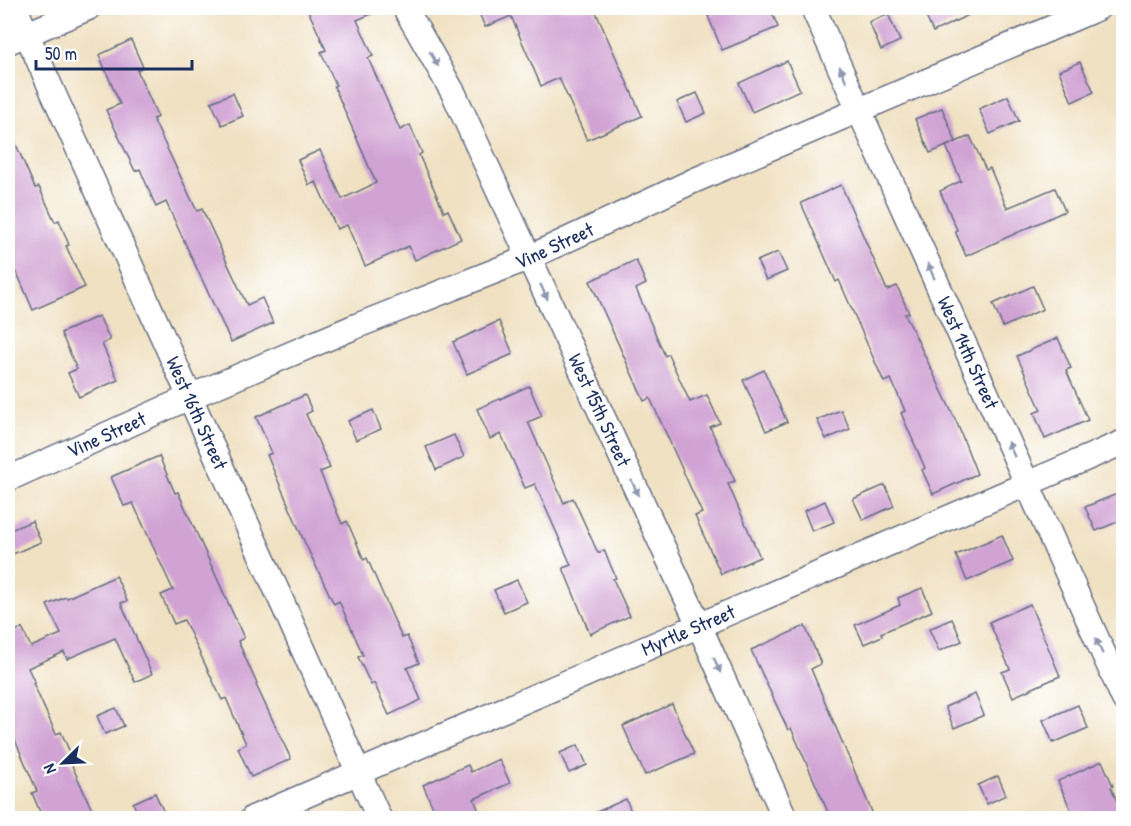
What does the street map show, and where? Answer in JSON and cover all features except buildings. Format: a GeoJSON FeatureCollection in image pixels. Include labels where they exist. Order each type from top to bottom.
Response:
{"type":"FeatureCollection","features":[{"type":"Feature","properties":{"kind":"street","name":"West 16th Street"},"geometry":{"type":"LineString","coordinates":[[15,8],[17,38],[190,397],[379,819]]}},
{"type":"Feature","properties":{"kind":"street"},"geometry":{"type":"LineString","coordinates":[[17,38],[88,8]]}},
{"type":"Feature","properties":{"kind":"street","name":"West 15th Street"},"geometry":{"type":"LineString","coordinates":[[405,8],[454,94],[699,625],[785,819]]}},
{"type":"Feature","properties":{"kind":"street","name":"West 14th Street"},"geometry":{"type":"LineString","coordinates":[[813,8],[1124,699]]}},
{"type":"Feature","properties":{"kind":"street","name":"Vine Street"},"geometry":{"type":"LineString","coordinates":[[8,479],[190,397],[354,327],[528,258],[693,181],[1098,8]]}},
{"type":"Feature","properties":{"kind":"street","name":"Myrtle Street"},"geometry":{"type":"LineString","coordinates":[[253,819],[1124,442]]}}]}
